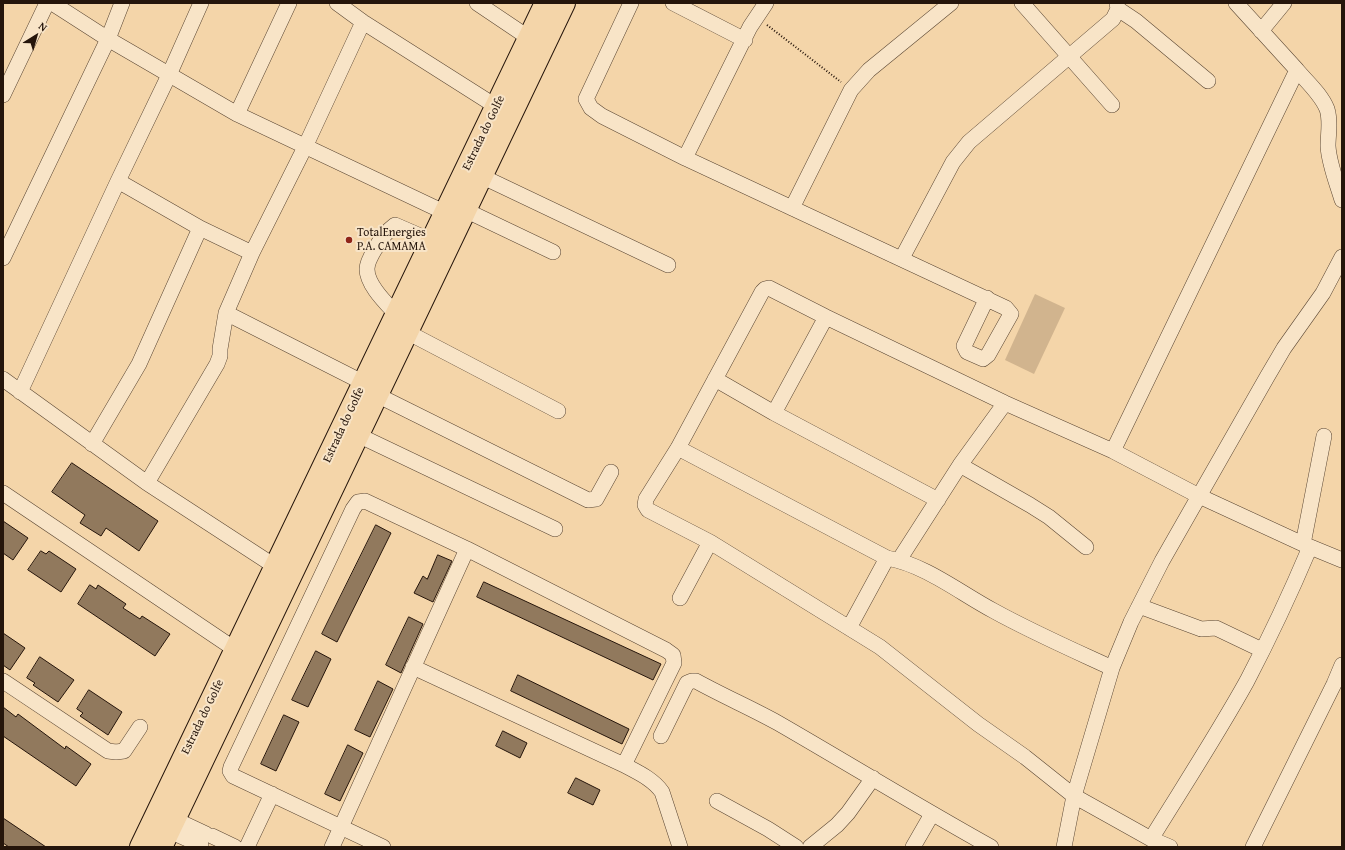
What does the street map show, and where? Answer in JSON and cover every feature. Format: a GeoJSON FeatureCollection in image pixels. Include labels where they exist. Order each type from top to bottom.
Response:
{"type":"FeatureCollection","features":[{"type":"Feature","properties":{"kind":"highway","name":"Estrada do Golfe"},"geometry":{"type":"LineString","coordinates":[[141,847],[276,567],[370,389],[402,323],[455,212],[497,107],[546,3]]}},
{"type":"Feature","properties":{"kind":"highway","name":"Estrada do Golfe"},"geometry":{"type":"LineString","coordinates":[[402,323],[432,241],[481,176],[564,3]]}},
{"type":"Feature","properties":{"kind":"highway","name":"Estrada do Golfe"},"geometry":{"type":"LineString","coordinates":[[168,832],[358,435],[370,389]]}},
{"type":"Feature","properties":{"kind":"street"},"geometry":{"type":"LineString","coordinates":[[3,95],[47,3]]}},
{"type":"Feature","properties":{"kind":"street"},"geometry":{"type":"LineString","coordinates":[[52,3],[108,39],[237,114],[305,147],[455,212],[553,252]]}},
{"type":"Feature","properties":{"kind":"street"},"geometry":{"type":"LineString","coordinates":[[3,258],[108,39],[122,3]]}},
{"type":"Feature","properties":{"kind":"street"},"geometry":{"type":"LineString","coordinates":[[20,392],[169,75],[201,3]]}},
{"type":"Feature","properties":{"kind":"street"},"geometry":{"type":"LineString","coordinates":[[237,114],[289,3]]}},
{"type":"Feature","properties":{"kind":"street"},"geometry":{"type":"LineString","coordinates":[[337,3],[363,22],[497,107]]}},
{"type":"Feature","properties":{"kind":"street"},"geometry":{"type":"LineString","coordinates":[[477,3],[529,38]]}},
{"type":"Feature","properties":{"kind":"street"},"geometry":{"type":"LineString","coordinates":[[631,3],[586,98],[591,108],[602,116],[685,158],[987,298]]}},
{"type":"Feature","properties":{"kind":"street"},"geometry":{"type":"LineString","coordinates":[[673,3],[745,40]]}},
{"type":"Feature","properties":{"kind":"street"},"geometry":{"type":"LineString","coordinates":[[685,158],[745,40],[750,27],[766,3]]}},
{"type":"Feature","properties":{"kind":"street"},"geometry":{"type":"LineString","coordinates":[[792,208],[851,90],[869,70],[951,3]]}},
{"type":"Feature","properties":{"kind":"street"},"geometry":{"type":"LineString","coordinates":[[1022,3],[1112,105]]}},
{"type":"Feature","properties":{"kind":"street"},"geometry":{"type":"LineString","coordinates":[[1236,3],[1297,70],[1321,99],[1327,110],[1329,119],[1328,147],[1342,200]]}},
{"type":"Feature","properties":{"kind":"street"},"geometry":{"type":"LineString","coordinates":[[1261,31],[1284,3]]}},
{"type":"Feature","properties":{"kind":"street"},"geometry":{"type":"LineString","coordinates":[[902,258],[953,162],[962,151],[970,142],[1113,19],[1117,6],[1208,81]]}},
{"type":"Feature","properties":{"kind":"street"},"geometry":{"type":"LineString","coordinates":[[147,483],[217,364],[220,356],[226,313],[252,253],[305,147],[363,22]]}},
{"type":"Feature","properties":{"kind":"street"},"geometry":{"type":"LineString","coordinates":[[1113,451],[1297,70]]}},
{"type":"Feature","properties":{"kind":"street"},"geometry":{"type":"LineString","coordinates":[[481,176],[668,264]]}},
{"type":"Feature","properties":{"kind":"street"},"geometry":{"type":"LineString","coordinates":[[118,181],[200,228],[252,253]]}},
{"type":"Feature","properties":{"kind":"street"},"geometry":{"type":"LineString","coordinates":[[432,241],[395,225],[380,240],[372,254],[367,269],[370,281],[378,294],[402,323],[558,411]]}},
{"type":"Feature","properties":{"kind":"street"},"geometry":{"type":"LineString","coordinates":[[92,444],[139,364],[200,228]]}},
{"type":"Feature","properties":{"kind":"street"},"geometry":{"type":"LineString","coordinates":[[1064,847],[1074,796],[1112,668],[1139,606],[1198,496],[1280,354],[1322,293],[1342,256]]}},
{"type":"Feature","properties":{"kind":"street"},"geometry":{"type":"LineString","coordinates":[[1170,847],[1151,839],[1074,796],[978,724],[880,647],[710,542],[648,510],[644,505],[646,499],[678,448],[762,292],[765,289],[770,288],[826,317],[1005,402],[1113,451],[1198,496],[1342,560]]}},
{"type":"Feature","properties":{"kind":"street"},"geometry":{"type":"LineString","coordinates":[[226,313],[370,389],[588,500],[596,499],[611,472]]}},
{"type":"Feature","properties":{"kind":"street"},"geometry":{"type":"LineString","coordinates":[[774,413],[826,317]]}},
{"type":"Feature","properties":{"kind":"street"},"geometry":{"type":"LineString","coordinates":[[3,379],[147,483],[276,567]]}},
{"type":"Feature","properties":{"kind":"street"},"geometry":{"type":"LineString","coordinates":[[715,379],[774,413],[938,500]]}},
{"type":"Feature","properties":{"kind":"street"},"geometry":{"type":"LineString","coordinates":[[849,628],[893,559],[938,500],[960,465],[1005,402]]}},
{"type":"Feature","properties":{"kind":"street"},"geometry":{"type":"LineString","coordinates":[[358,435],[556,529]]}},
{"type":"Feature","properties":{"kind":"street"},"geometry":{"type":"LineString","coordinates":[[1151,839],[1247,681],[1291,592],[1307,545],[1324,436]]}},
{"type":"Feature","properties":{"kind":"street"},"geometry":{"type":"LineString","coordinates":[[678,448],[893,559],[929,573],[1015,623],[1112,668]]}},
{"type":"Feature","properties":{"kind":"street"},"geometry":{"type":"LineString","coordinates":[[960,465],[1037,509],[1086,546]]}},
{"type":"Feature","properties":{"kind":"street"},"geometry":{"type":"LineString","coordinates":[[3,493],[236,650]]}},
{"type":"Feature","properties":{"kind":"street"},"geometry":{"type":"LineString","coordinates":[[383,847],[233,776],[230,772],[231,767],[353,509],[358,502],[365,501],[467,549],[666,650],[673,655],[674,663],[624,765]]}},
{"type":"Feature","properties":{"kind":"street"},"geometry":{"type":"LineString","coordinates":[[680,598],[710,542]]}},
{"type":"Feature","properties":{"kind":"street"},"geometry":{"type":"LineString","coordinates":[[332,847],[467,549]]}},
{"type":"Feature","properties":{"kind":"street"},"geometry":{"type":"LineString","coordinates":[[1139,606],[1201,629],[1216,628],[1262,650]]}},
{"type":"Feature","properties":{"kind":"street"},"geometry":{"type":"LineString","coordinates":[[1253,847],[1342,665]]}},
{"type":"Feature","properties":{"kind":"street"},"geometry":{"type":"LineString","coordinates":[[414,667],[624,765],[658,785],[662,792],[680,847]]}},
{"type":"Feature","properties":{"kind":"street"},"geometry":{"type":"LineString","coordinates":[[3,681],[108,751],[124,751],[140,728]]}},
{"type":"Feature","properties":{"kind":"street"},"geometry":{"type":"LineString","coordinates":[[661,736],[687,683],[696,681],[775,722],[991,847]]}},
{"type":"Feature","properties":{"kind":"street"},"geometry":{"type":"LineString","coordinates":[[810,847],[837,825],[848,813],[873,778]]}},
{"type":"Feature","properties":{"kind":"street"},"geometry":{"type":"LineString","coordinates":[[247,847],[272,794]]}},
{"type":"Feature","properties":{"kind":"street"},"geometry":{"type":"LineString","coordinates":[[717,801],[768,829],[796,847]]}},
{"type":"Feature","properties":{"kind":"street"},"geometry":{"type":"LineString","coordinates":[[912,847],[932,814]]}},
{"type":"Feature","properties":{"kind":"street"},"geometry":{"type":"LineString","coordinates":[[168,832],[206,839],[235,847]]}},
{"type":"Feature","properties":{"kind":"path"},"geometry":{"type":"LineString","coordinates":[[757,16],[851,90]]}},
{"type":"Feature","properties":{"kind":"shaded area"},"geometry":{"type":"Polygon","coordinates":[[[1035,294],[1065,308],[1034,374],[1005,360],[1035,294]]]}},
{"type":"Feature","properties":{"kind":"building"},"geometry":{"type":"Polygon","coordinates":[[[72,463],[158,521],[139,551],[106,528],[101,536],[80,523],[85,515],[52,492],[72,463]]]}},
{"type":"Feature","properties":{"kind":"building"},"geometry":{"type":"Polygon","coordinates":[[[3,521],[28,538],[13,560],[3,553],[3,521]]]}},
{"type":"Feature","properties":{"kind":"building"},"geometry":{"type":"Polygon","coordinates":[[[376,525],[391,533],[337,642],[322,634],[376,525]]]}},
{"type":"Feature","properties":{"kind":"building"},"geometry":{"type":"Polygon","coordinates":[[[41,551],[46,554],[49,551],[76,569],[61,592],[28,570],[41,551]]]}},
{"type":"Feature","properties":{"kind":"building"},"geometry":{"type":"Polygon","coordinates":[[[438,555],[452,561],[433,602],[414,593],[423,576],[427,579],[438,555]]]}},
{"type":"Feature","properties":{"kind":"building"},"geometry":{"type":"Polygon","coordinates":[[[484,582],[661,664],[653,680],[477,597],[484,582]]]}},
{"type":"Feature","properties":{"kind":"building"},"geometry":{"type":"Polygon","coordinates":[[[90,585],[96,589],[98,585],[126,604],[123,608],[140,619],[142,616],[170,634],[155,656],[78,604],[90,585]]]}},
{"type":"Feature","properties":{"kind":"building"},"geometry":{"type":"Polygon","coordinates":[[[409,617],[423,624],[401,673],[386,665],[409,617]]]}},
{"type":"Feature","properties":{"kind":"building"},"geometry":{"type":"Polygon","coordinates":[[[3,633],[25,648],[10,670],[3,665],[3,633]]]}},
{"type":"Feature","properties":{"kind":"building"},"geometry":{"type":"Polygon","coordinates":[[[316,651],[331,659],[308,707],[292,700],[316,651]]]}},
{"type":"Feature","properties":{"kind":"building"},"geometry":{"type":"Polygon","coordinates":[[[40,657],[74,680],[58,702],[33,685],[35,683],[27,678],[40,657]]]}},
{"type":"Feature","properties":{"kind":"building"},"geometry":{"type":"Polygon","coordinates":[[[518,675],[629,729],[622,744],[511,691],[518,675]]]}},
{"type":"Feature","properties":{"kind":"building"},"geometry":{"type":"Polygon","coordinates":[[[378,681],[393,689],[370,737],[355,730],[378,681]]]}},
{"type":"Feature","properties":{"kind":"building"},"geometry":{"type":"Polygon","coordinates":[[[89,690],[122,712],[108,735],[80,716],[83,713],[77,709],[89,690]]]}},
{"type":"Feature","properties":{"kind":"building"},"geometry":{"type":"Polygon","coordinates":[[[3,707],[16,717],[18,714],[65,749],[66,746],[91,764],[76,786],[3,736],[3,707]]]}},
{"type":"Feature","properties":{"kind":"building"},"geometry":{"type":"Polygon","coordinates":[[[284,715],[299,722],[276,771],[261,764],[284,715]]]}},
{"type":"Feature","properties":{"kind":"building"},"geometry":{"type":"Polygon","coordinates":[[[503,731],[527,743],[520,758],[496,746],[503,731]]]}},
{"type":"Feature","properties":{"kind":"building"},"geometry":{"type":"Polygon","coordinates":[[[348,745],[363,753],[340,801],[325,794],[348,745]]]}},
{"type":"Feature","properties":{"kind":"building"},"geometry":{"type":"Polygon","coordinates":[[[576,778],[600,790],[593,805],[568,793],[576,778]]]}},
{"type":"Feature","properties":{"kind":"building"},"geometry":{"type":"Polygon","coordinates":[[[3,818],[46,847],[9,847],[3,843],[3,818]]]}},
{"type":"Feature","properties":{"kind":"place","name":"TotalEnergies P.A. CAMAMA"},"geometry":{"type":"Point","coordinates":[349,240]}}]}
